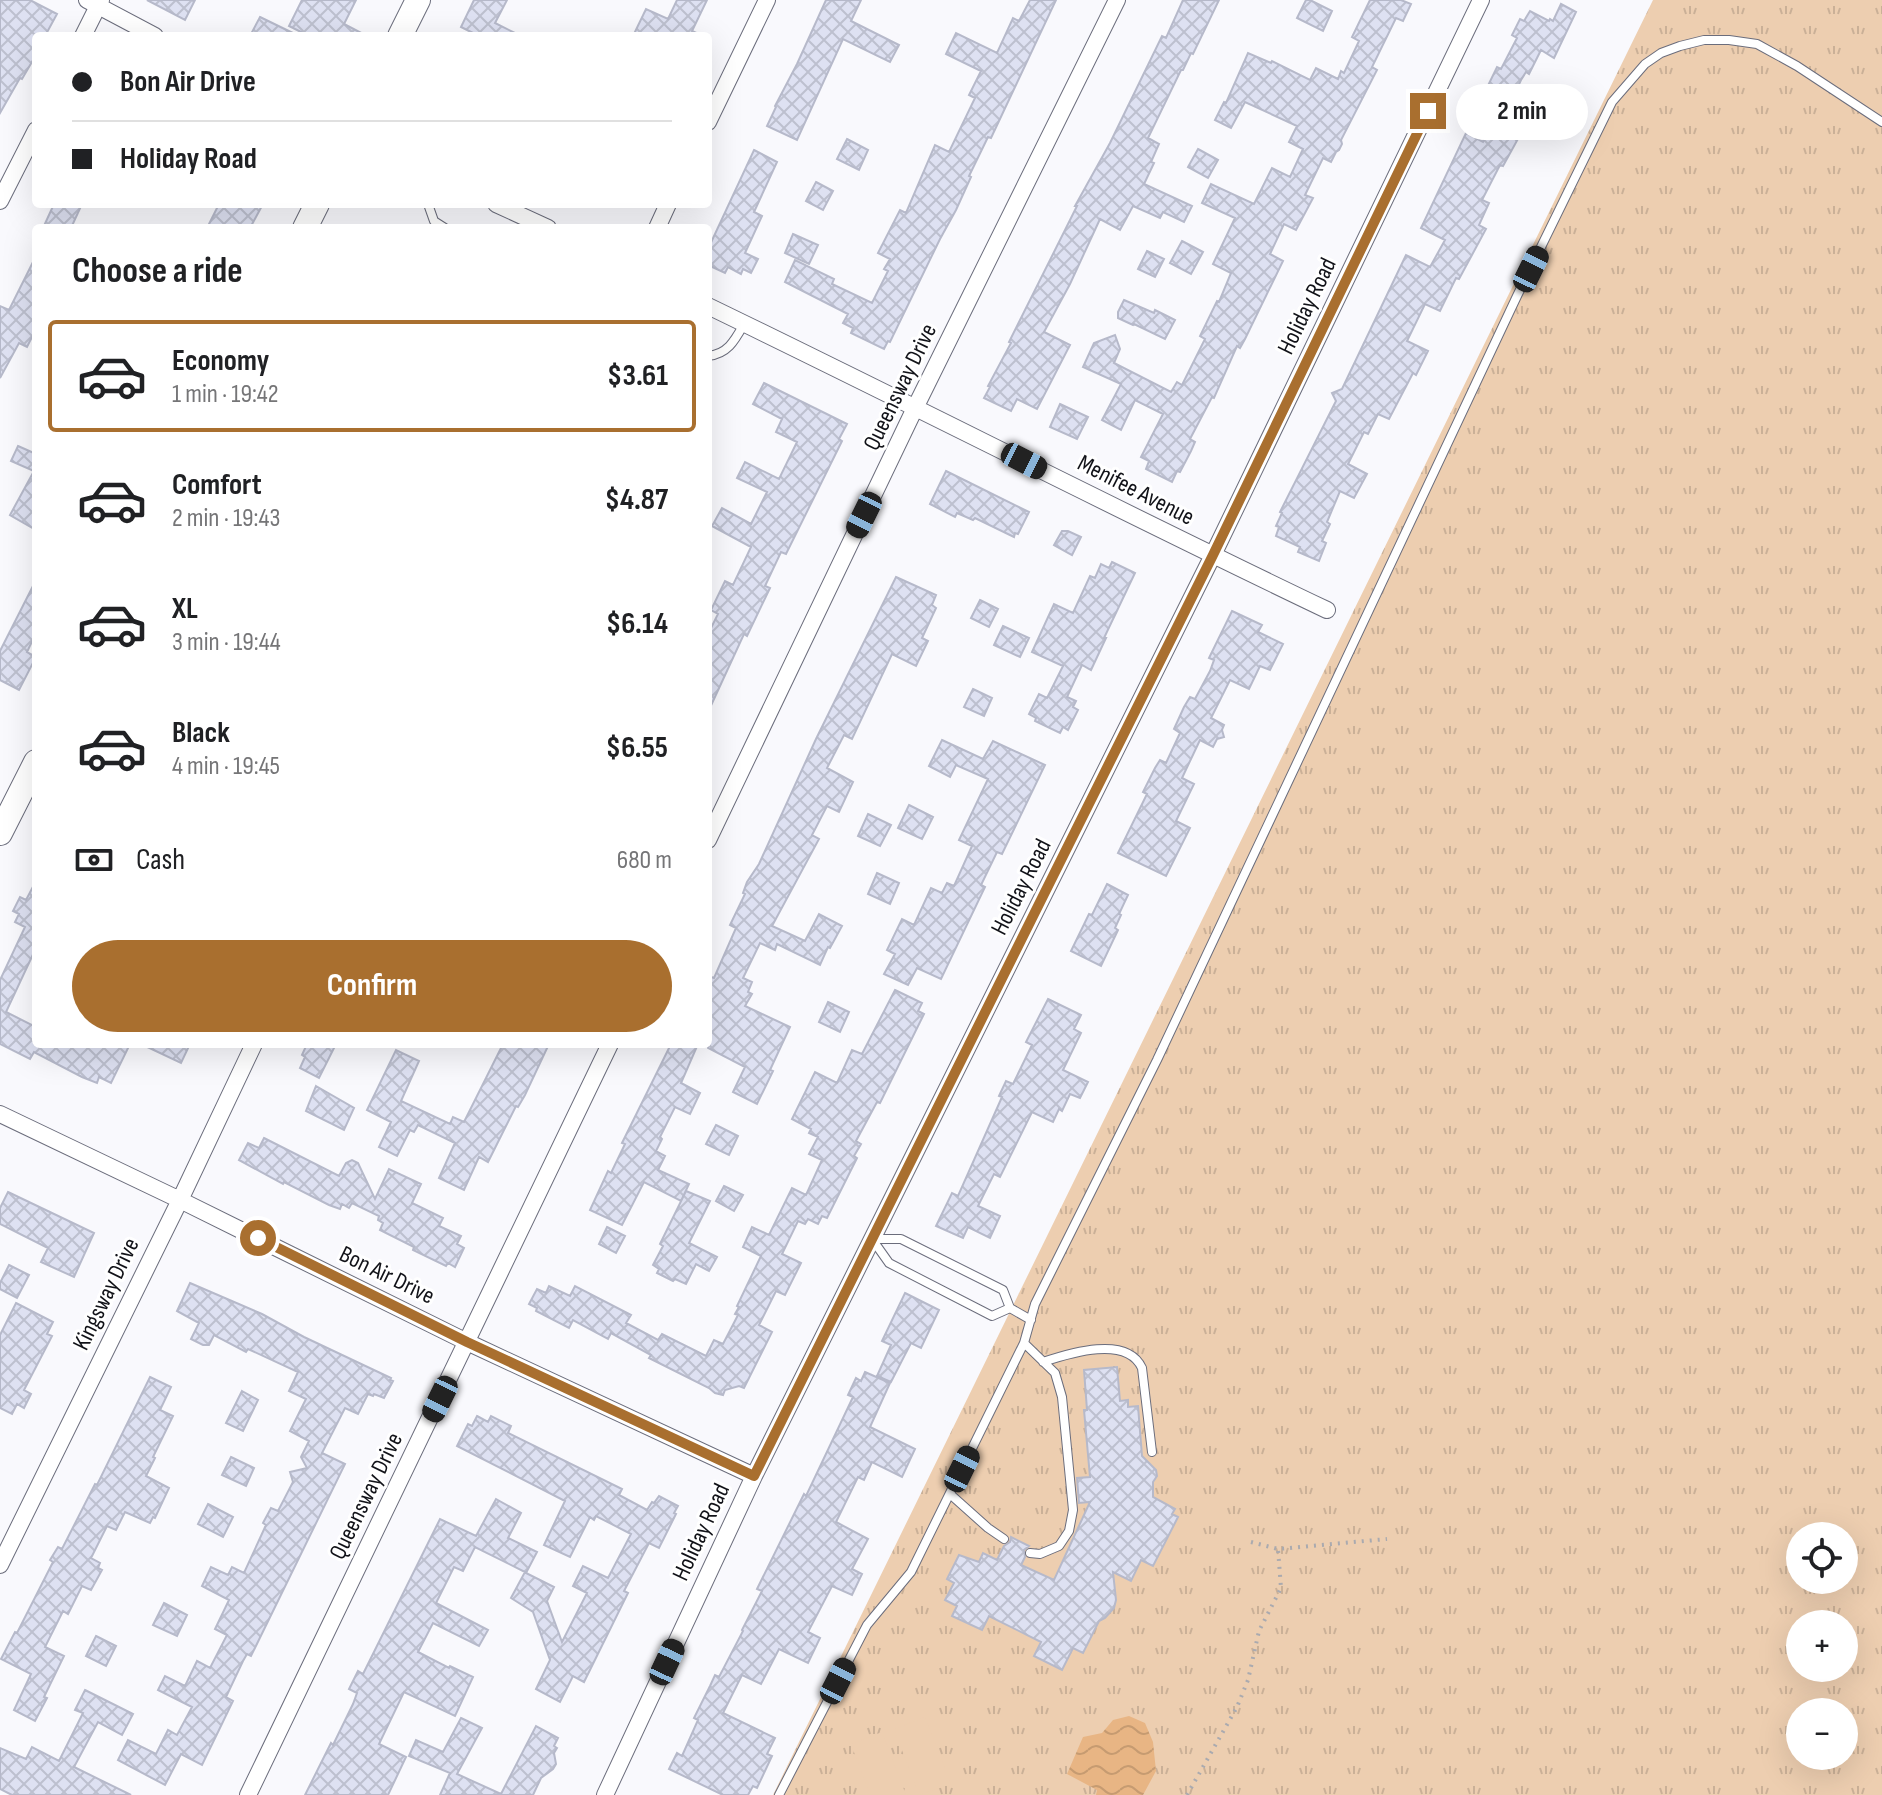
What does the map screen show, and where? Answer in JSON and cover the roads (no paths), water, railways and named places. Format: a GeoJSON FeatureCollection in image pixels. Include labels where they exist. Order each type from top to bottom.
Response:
{"type":"FeatureCollection","features":[{"type":"Feature","properties":{"kind":"street"},"geometry":{"type":"LineString","coordinates":[[402,32],[418,0]]}},
{"type":"Feature","properties":{"kind":"street"},"geometry":{"type":"LineString","coordinates":[[712,114],[767,0]]}},
{"type":"Feature","properties":{"kind":"street","name":"Queensway Drive"},"geometry":{"type":"LineString","coordinates":[[712,832],[916,406],[1117,0]]}},
{"type":"Feature","properties":{"kind":"street","name":"Holiday Road"},"geometry":{"type":"LineString","coordinates":[[605,1795],[754,1476],[1213,555],[1481,0]]}},
{"type":"Feature","properties":{"kind":"street"},"geometry":{"type":"LineString","coordinates":[[84,32],[95,2],[148,32]]}},
{"type":"Feature","properties":{"kind":"street"},"geometry":{"type":"LineString","coordinates":[[0,201],[32,138]]}},
{"type":"Feature","properties":{"kind":"street"},"geometry":{"type":"LineString","coordinates":[[505,208],[539,224]]}},
{"type":"Feature","properties":{"kind":"street","name":"Menifee Avenue"},"geometry":{"type":"LineString","coordinates":[[712,308],[1327,610]]}},
{"type":"Feature","properties":{"kind":"street"},"geometry":{"type":"LineString","coordinates":[[0,833],[32,770]]}},
{"type":"Feature","properties":{"kind":"street","name":"Kingsway Drive"},"geometry":{"type":"LineString","coordinates":[[0,1565],[252,1048]]}},
{"type":"Feature","properties":{"kind":"street","name":"Queensway Drive"},"geometry":{"type":"LineString","coordinates":[[248,1795],[608,1048]]}},
{"type":"Feature","properties":{"kind":"street","name":"Bon Air Drive"},"geometry":{"type":"LineString","coordinates":[[0,1114],[467,1342],[754,1476]]}},
{"type":"Feature","properties":{"kind":"lane"},"geometry":{"type":"LineString","coordinates":[[779,1795],[867,1625],[911,1572],[950,1494],[1024,1343],[1035,1304],[1157,1060],[1517,296],[1612,102],[1645,64],[1661,53],[1704,40],[1729,40],[1757,44],[1797,66],[1882,122]]}},
{"type":"Feature","properties":{"kind":"lane"},"geometry":{"type":"LineString","coordinates":[[712,356],[733,343],[744,323]]}},
{"type":"Feature","properties":{"kind":"lane"},"geometry":{"type":"LineString","coordinates":[[872,1239],[901,1239],[1003,1290],[1010,1308],[1031,1320]]}},
{"type":"Feature","properties":{"kind":"lane"},"geometry":{"type":"LineString","coordinates":[[872,1239],[889,1263],[981,1311],[992,1316],[1010,1308]]}},
{"type":"Feature","properties":{"kind":"lane"},"geometry":{"type":"LineString","coordinates":[[1024,1343],[1055,1373],[1062,1397],[1073,1510],[1069,1531],[1059,1546],[1040,1554],[1030,1553]]}},
{"type":"Feature","properties":{"kind":"lane"},"geometry":{"type":"LineString","coordinates":[[1043,1362],[1074,1352],[1098,1349],[1126,1352],[1137,1358],[1142,1368],[1152,1452]]}},
{"type":"Feature","properties":{"kind":"lane"},"geometry":{"type":"LineString","coordinates":[[950,1494],[1004,1539]]}},
{"type":"Feature","properties":{"kind":"water"},"geometry":{"type":"Polygon","coordinates":[[[1129,1716],[1145,1723],[1153,1742],[1156,1771],[1143,1795],[1096,1795],[1097,1790],[1067,1774],[1083,1737],[1102,1733],[1113,1720],[1129,1716]]]}}]}
